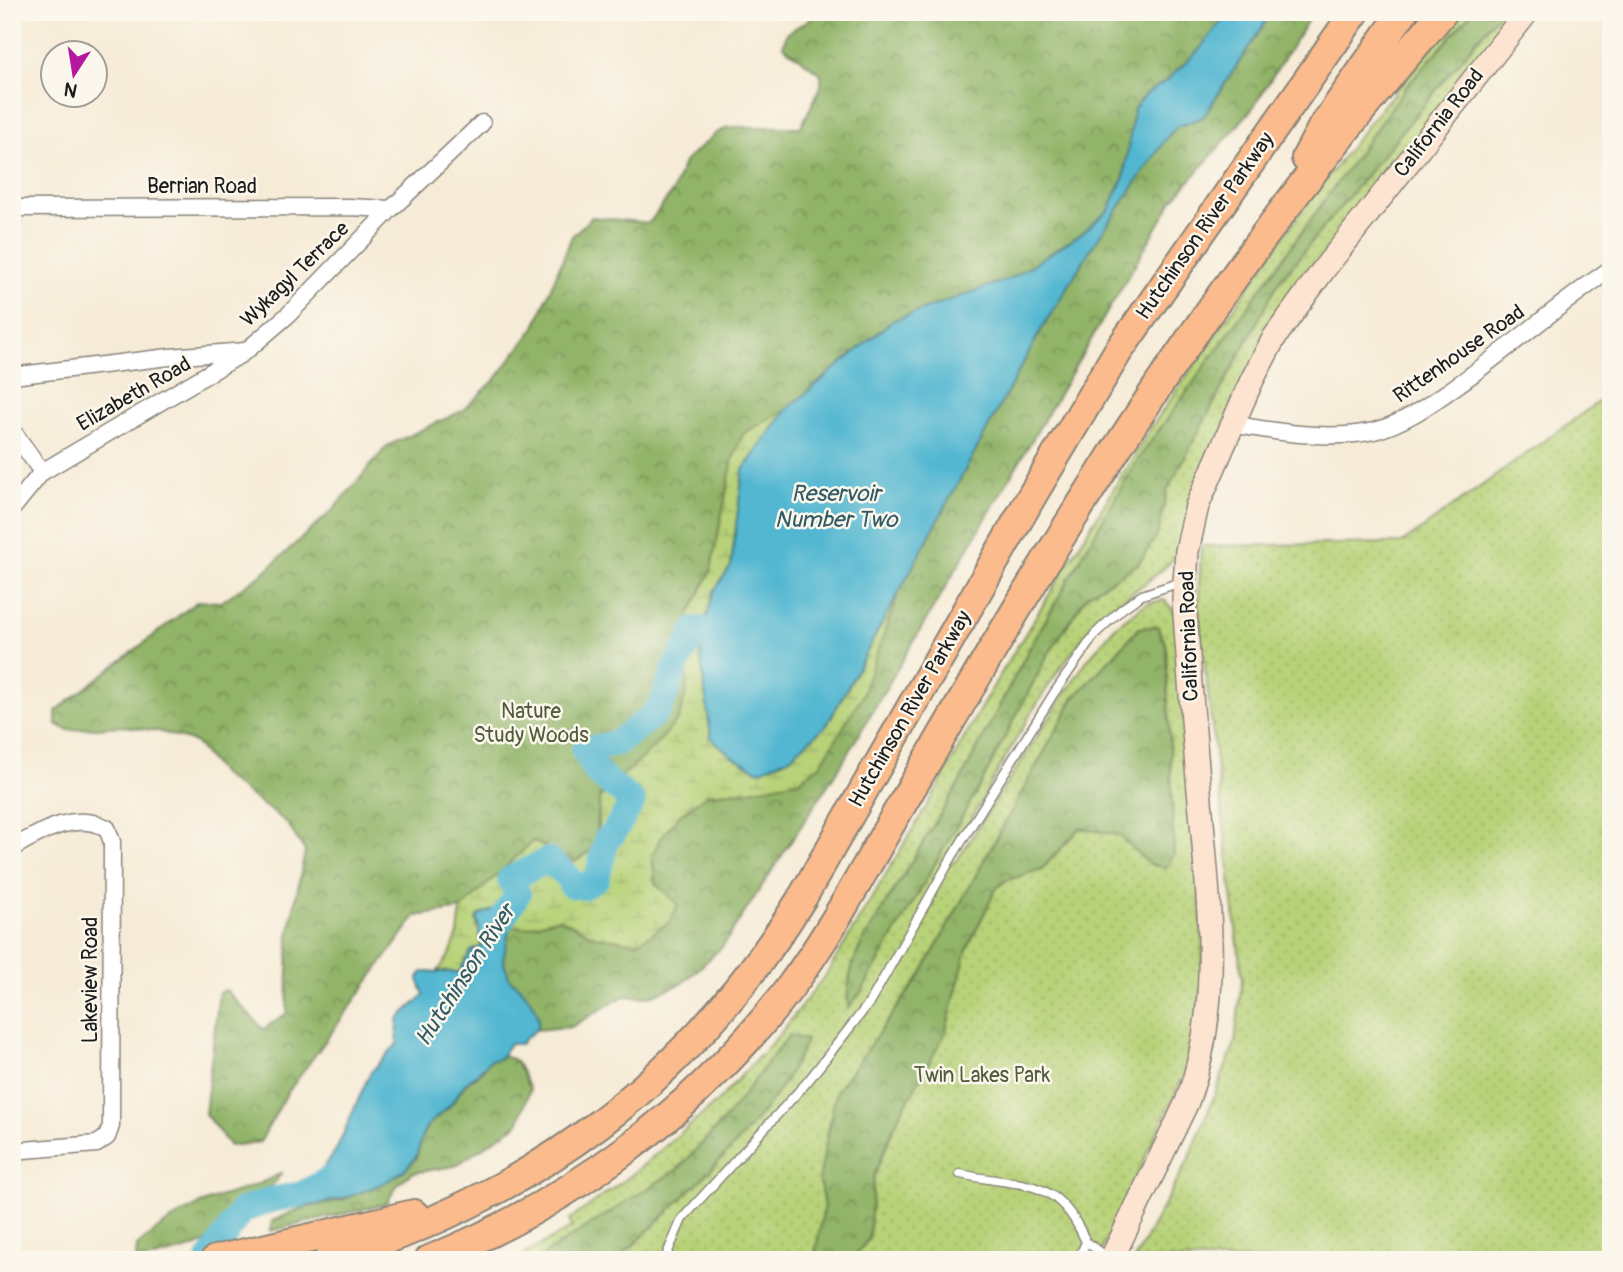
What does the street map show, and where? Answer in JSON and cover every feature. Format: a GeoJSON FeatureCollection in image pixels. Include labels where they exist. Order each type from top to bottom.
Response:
{"type":"FeatureCollection","features":[{"type":"Feature","properties":{"kind":"highway","name":"Hutchinson River Parkway"},"geometry":{"type":"LineString","coordinates":[[328,1260],[406,1234],[479,1201],[566,1150],[640,1093],[707,1027],[757,965],[802,898],[1033,494],[1117,353],[1355,12]]}},
{"type":"Feature","properties":{"kind":"highway"},"geometry":{"type":"LineString","coordinates":[[1265,234],[1322,128],[1403,12]]}},
{"type":"Feature","properties":{"kind":"highway","name":"Hutchinson River Parkway"},"geometry":{"type":"LineString","coordinates":[[429,1260],[518,1218],[581,1181],[640,1140],[677,1109],[737,1051],[792,986],[831,926],[1066,527],[1189,340],[1265,234],[1363,107],[1443,12]]}},
{"type":"Feature","properties":{"kind":"highway"},"geometry":{"type":"LineString","coordinates":[[474,1260],[508,1240],[581,1181]]}},
{"type":"Feature","properties":{"kind":"highway"},"geometry":{"type":"LineString","coordinates":[[215,1260],[479,1201]]}},
{"type":"Feature","properties":{"kind":"main road","name":"California Road"},"geometry":{"type":"LineString","coordinates":[[1111,1260],[1187,1101],[1197,1069],[1208,1010],[1210,921],[1184,581],[1187,551],[1197,506],[1261,360],[1290,314],[1527,12]]}},
{"type":"Feature","properties":{"kind":"street","name":"Wykagyl Terrace"},"geometry":{"type":"LineString","coordinates":[[12,376],[246,351],[288,315],[391,209],[482,123]]}},
{"type":"Feature","properties":{"kind":"street","name":"Berrian Road"},"geometry":{"type":"LineString","coordinates":[[12,208],[391,209]]}},
{"type":"Feature","properties":{"kind":"street","name":"Rittenhouse Road"},"geometry":{"type":"LineString","coordinates":[[1231,424],[1311,435],[1356,433],[1396,423],[1415,414],[1487,365],[1611,269]]}},
{"type":"Feature","properties":{"kind":"street","name":"Elizabeth Road"},"geometry":{"type":"LineString","coordinates":[[12,509],[42,472],[246,351]]}},
{"type":"Feature","properties":{"kind":"street"},"geometry":{"type":"LineString","coordinates":[[12,430],[42,472]]}},
{"type":"Feature","properties":{"kind":"street","name":"Lakeview Road"},"geometry":{"type":"LineString","coordinates":[[12,848],[41,832],[71,822],[83,820],[107,828],[111,842],[109,996],[112,1098],[111,1126],[107,1137],[97,1144],[12,1151]]}},
{"type":"Feature","properties":{"kind":"lane"},"geometry":{"type":"LineString","coordinates":[[667,1254],[682,1219],[808,1081],[870,1002],[952,857],[1054,693],[1096,634],[1123,608],[1142,595],[1184,581]]}},
{"type":"Feature","properties":{"kind":"lane"},"geometry":{"type":"LineString","coordinates":[[960,1174],[1046,1189],[1061,1200],[1076,1219],[1086,1242],[1111,1260]]}},
{"type":"Feature","properties":{"kind":"lane"},"geometry":{"type":"LineString","coordinates":[[1078,1260],[1086,1242]]}},
{"type":"Feature","properties":{"kind":"green space","name":"Nature Study Woods"},"geometry":{"type":"Polygon","coordinates":[[[822,12],[1229,12],[1198,51],[1166,81],[1146,94],[1134,109],[1124,177],[1109,210],[1081,234],[1011,278],[892,321],[786,410],[743,434],[733,459],[711,571],[687,619],[687,691],[679,718],[658,743],[600,797],[594,848],[574,862],[533,841],[461,909],[416,916],[286,1095],[260,1142],[230,1146],[205,1114],[219,992],[226,990],[263,1029],[287,1013],[289,934],[305,851],[286,822],[222,775],[195,742],[158,731],[123,726],[68,730],[56,724],[56,711],[198,601],[221,602],[263,573],[334,509],[387,446],[462,411],[495,380],[535,327],[572,236],[592,217],[649,223],[673,191],[684,162],[716,133],[729,127],[801,127],[821,86],[821,74],[783,46],[787,33],[822,12]]]}},
{"type":"Feature","properties":{"kind":"green space"},"geometry":{"type":"Polygon","coordinates":[[[1272,12],[1313,12],[1252,109],[1173,200],[841,765],[722,947],[682,984],[648,997],[624,996],[571,1027],[536,1030],[538,1022],[517,984],[510,980],[503,960],[509,926],[526,927],[559,918],[595,936],[655,883],[652,857],[659,840],[680,814],[708,794],[751,790],[861,698],[899,591],[1041,330],[1090,250],[1168,136],[1176,127],[1203,117],[1272,12]]]}},
{"type":"Feature","properties":{"kind":"green space","name":"Twin Lakes Park"},"geometry":{"type":"Polygon","coordinates":[[[1461,12],[1518,12],[1282,312],[1177,555],[1155,576],[1107,612],[1085,635],[1028,719],[944,867],[957,860],[1085,663],[1116,626],[1147,603],[1164,600],[1175,612],[1203,936],[1202,985],[1185,1073],[1097,1260],[515,1260],[572,1227],[569,1220],[629,1177],[716,1103],[779,1035],[827,973],[932,797],[985,700],[1150,429],[1299,214],[1372,119],[1461,12]]]}},
{"type":"Feature","properties":{"kind":"green space"},"geometry":{"type":"Polygon","coordinates":[[[1472,12],[1500,12],[1278,283],[1167,491],[1158,534],[1138,564],[1087,595],[1046,658],[982,782],[862,991],[848,1008],[850,974],[863,941],[960,782],[1029,649],[1134,465],[1406,87],[1472,12]]]}},
{"type":"Feature","properties":{"kind":"green space"},"geometry":{"type":"Polygon","coordinates":[[[1611,393],[1611,1260],[1134,1260],[1190,1157],[1235,1043],[1242,978],[1198,609],[1201,546],[1402,543],[1611,393]]]}},
{"type":"Feature","properties":{"kind":"green space"},"geometry":{"type":"Polygon","coordinates":[[[786,410],[743,470],[731,566],[714,591],[699,644],[711,738],[827,725],[899,591],[861,698],[820,765],[798,781],[708,794],[680,814],[659,840],[652,857],[655,883],[678,905],[671,921],[637,943],[595,936],[559,918],[526,927],[509,926],[514,908],[506,905],[476,919],[482,947],[471,952],[459,972],[438,971],[450,954],[458,934],[461,909],[533,841],[574,862],[590,850],[597,836],[600,797],[658,743],[679,718],[687,690],[687,619],[711,571],[733,459],[743,434],[786,410]]]}},
{"type":"Feature","properties":{"kind":"green space"},"geometry":{"type":"Polygon","coordinates":[[[1157,626],[1166,644],[1174,855],[1166,868],[1149,864],[1119,835],[1080,828],[1042,869],[1005,881],[996,889],[967,949],[945,1034],[897,1120],[874,1176],[869,1239],[851,1260],[814,1260],[824,1206],[819,1179],[836,1092],[920,976],[1074,698],[1139,628],[1157,626]]]}},
{"type":"Feature","properties":{"kind":"green space"},"geometry":{"type":"Polygon","coordinates":[[[789,1035],[806,1040],[792,1070],[772,1100],[723,1157],[618,1260],[535,1260],[678,1169],[725,1119],[789,1035]]]}},
{"type":"Feature","properties":{"kind":"green space"},"geometry":{"type":"Polygon","coordinates":[[[504,1055],[516,1061],[530,1089],[518,1124],[455,1166],[412,1173],[398,1184],[386,1204],[270,1231],[272,1221],[302,1208],[342,1200],[375,1186],[402,1169],[416,1158],[420,1139],[428,1125],[449,1107],[468,1081],[479,1075],[490,1060],[504,1055]]]}},
{"type":"Feature","properties":{"kind":"green space"},"geometry":{"type":"Polygon","coordinates":[[[282,1172],[269,1188],[246,1202],[225,1228],[206,1242],[146,1260],[136,1259],[137,1246],[174,1218],[206,1202],[282,1172]]]}},
{"type":"Feature","properties":{"kind":"water","name":"Reservoir Number Two"},"geometry":{"type":"Polygon","coordinates":[[[1229,12],[1272,12],[1203,117],[1176,127],[1168,136],[1090,250],[1041,330],[827,725],[789,758],[759,771],[733,757],[711,738],[699,644],[714,591],[731,566],[743,470],[786,410],[892,321],[1011,278],[1081,234],[1109,210],[1124,177],[1134,109],[1146,94],[1166,81],[1198,51],[1229,12]]]}},
{"type":"Feature","properties":{"kind":"water"},"geometry":{"type":"Polygon","coordinates":[[[512,902],[514,908],[503,960],[510,980],[525,993],[534,1008],[537,1028],[521,1044],[510,1044],[499,1059],[490,1060],[467,1082],[450,1105],[427,1126],[416,1156],[408,1167],[378,1185],[358,1193],[319,1204],[289,1207],[321,1172],[337,1148],[370,1073],[397,1044],[398,1019],[424,995],[418,979],[423,972],[459,972],[471,951],[482,946],[477,916],[512,902]]]}},
{"type":"Feature","properties":{"kind":"waterway","name":"Hutchinson River"},"geometry":{"type":"LineString","coordinates":[[493,932],[518,894],[510,879],[548,860],[568,876],[571,885],[583,887],[597,878],[607,838],[613,834],[633,801],[597,773],[584,750],[617,743],[652,716],[661,705],[676,666],[696,629],[705,630]]}},
{"type":"Feature","properties":{"kind":"waterway","name":"Hutchinson River"},"geometry":{"type":"LineString","coordinates":[[209,1260],[241,1211],[270,1200],[302,1194],[329,1179]]}}]}
